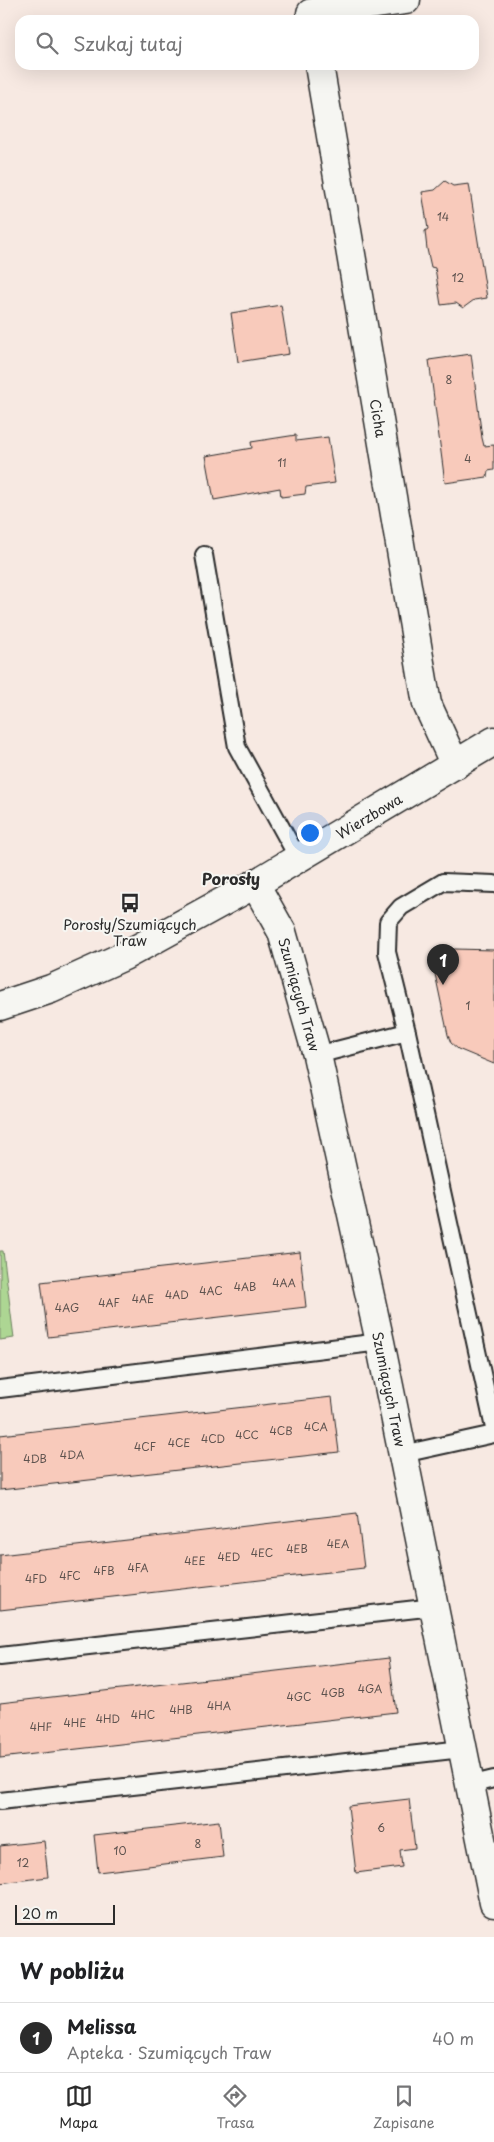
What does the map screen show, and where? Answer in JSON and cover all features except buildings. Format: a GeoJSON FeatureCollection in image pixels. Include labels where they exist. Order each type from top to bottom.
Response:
{"type":"FeatureCollection","features":[{"type":"Feature","properties":{"kind":"street"},"geometry":{"type":"LineString","coordinates":[[310,11],[406,0]]}},
{"type":"Feature","properties":{"kind":"street","name":"Cicha"},"geometry":{"type":"LineString","coordinates":[[321,70],[427,704],[455,764]]}},
{"type":"Feature","properties":{"kind":"street","name":"Wierzbowa"},"geometry":{"type":"LineString","coordinates":[[0,1006],[51,989],[124,956],[255,884],[494,741]]}},
{"type":"Feature","properties":{"kind":"street","name":"Szumiących Traw"},"geometry":{"type":"LineString","coordinates":[[255,884],[282,932],[317,1055],[380,1342],[462,1749],[482,1782],[494,1903]]}},
{"type":"Feature","properties":{"kind":"lane"},"geometry":{"type":"LineString","coordinates":[[204,555],[237,747],[298,858]]}},
{"type":"Feature","properties":{"kind":"lane"},"geometry":{"type":"LineString","coordinates":[[494,884],[443,882],[401,907],[388,922],[387,952],[494,1428]]}},
{"type":"Feature","properties":{"kind":"lane"},"geometry":{"type":"LineString","coordinates":[[317,1055],[406,1032]]}},
{"type":"Feature","properties":{"kind":"lane"},"geometry":{"type":"LineString","coordinates":[[0,1389],[380,1342]]}},
{"type":"Feature","properties":{"kind":"lane"},"geometry":{"type":"LineString","coordinates":[[403,1454],[494,1434]]}},
{"type":"Feature","properties":{"kind":"lane"},"geometry":{"type":"LineString","coordinates":[[0,1656],[434,1607]]}},
{"type":"Feature","properties":{"kind":"lane"},"geometry":{"type":"LineString","coordinates":[[0,1801],[462,1749]]}},
{"type":"Feature","properties":{"kind":"green space"},"geometry":{"type":"Polygon","coordinates":[[[0,1251],[3,1251],[14,1338],[0,1340],[0,1251]]]}},
{"type":"Feature","properties":{"kind":"place","name":"Porosły/Szumiących Traw"},"geometry":{"type":"Point","coordinates":[130,903]}},
{"type":"Feature","properties":{"kind":"place","name":"Melissa"},"geometry":{"type":"Point","coordinates":[443,985]}},
{"type":"Feature","properties":{"kind":"district","name":"Porosły"},"geometry":{"type":"Point","coordinates":[231,878]}}]}
